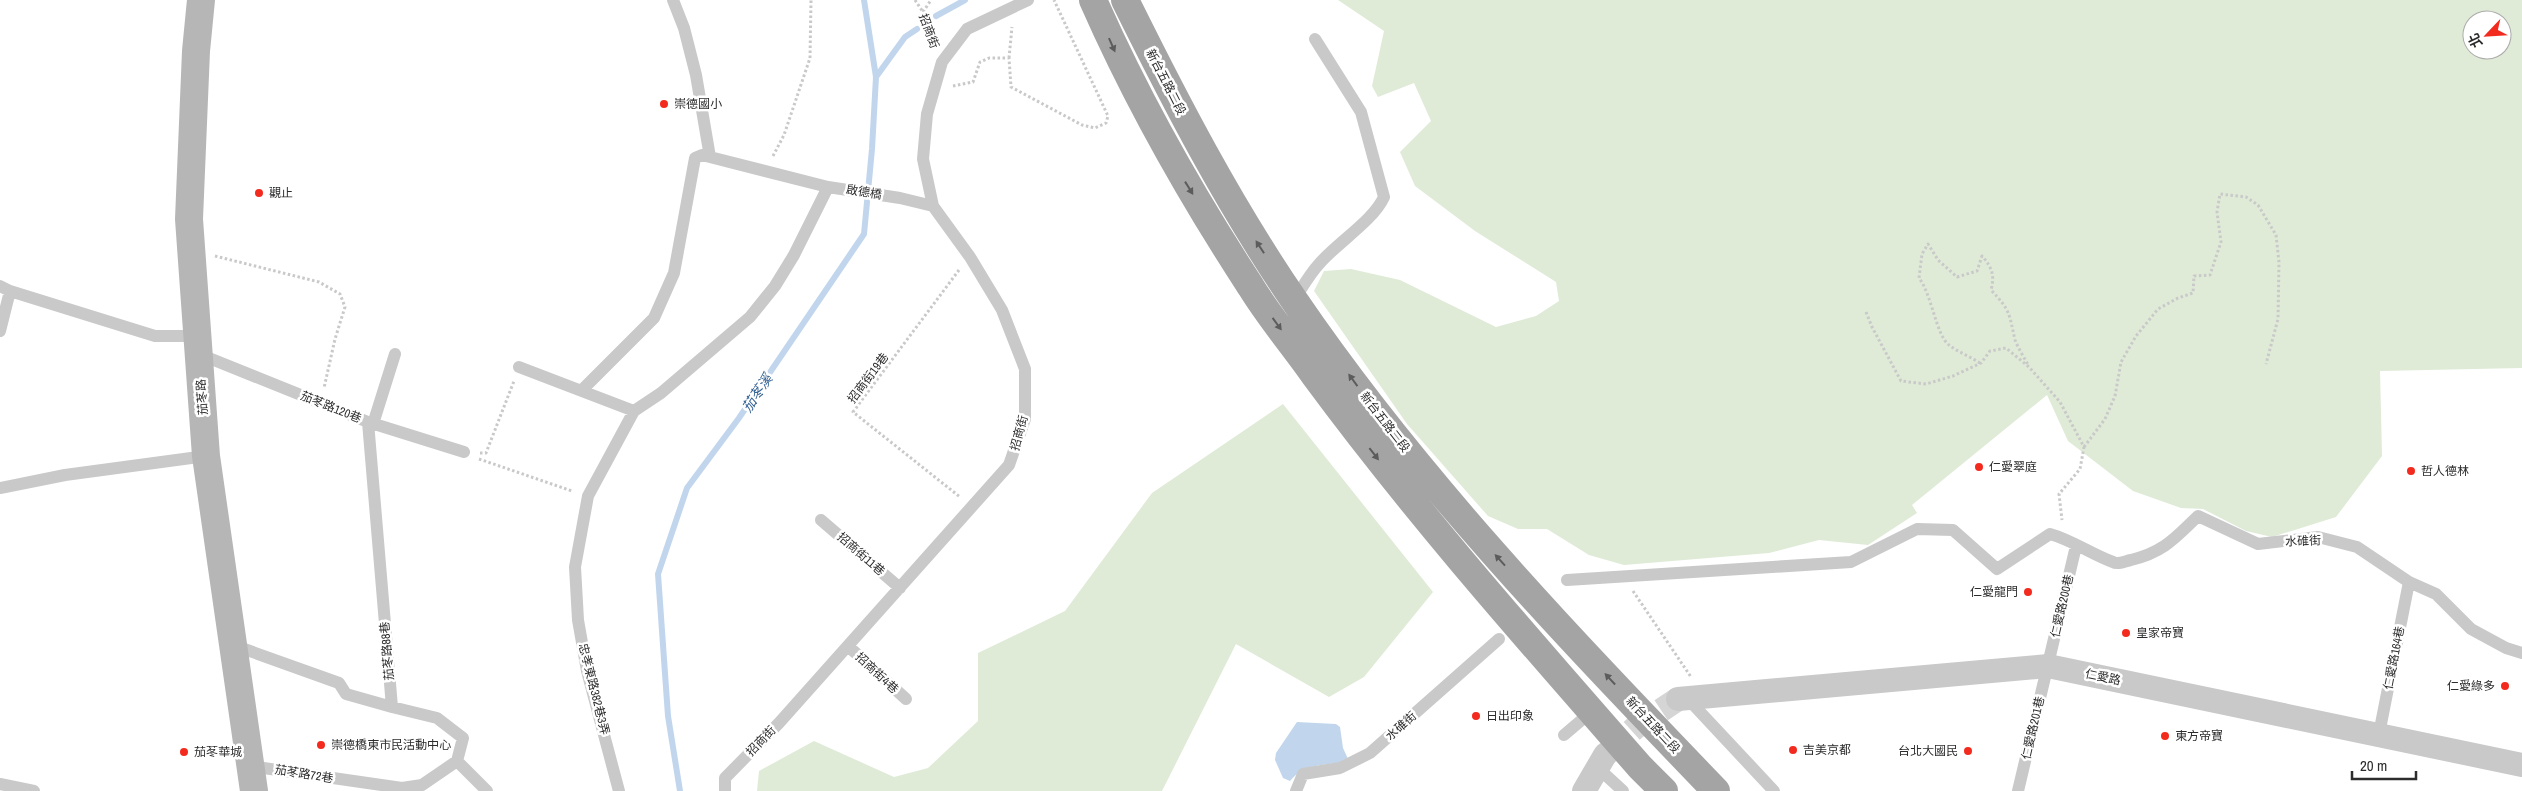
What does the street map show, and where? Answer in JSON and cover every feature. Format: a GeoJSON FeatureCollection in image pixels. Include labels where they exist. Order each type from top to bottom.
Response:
{"type":"FeatureCollection","features":[{"type":"Feature","properties":{"kind":"main road"},"geometry":{"type":"LineString","coordinates":[[1093,0],[1118,58],[1173,162],[1252,290],[1396,482],[1504,613],[1664,791]]}},
{"type":"Feature","properties":{"kind":"main road","name":"新台五路二段"},"geometry":{"type":"LineString","coordinates":[[1125,0],[1164,81],[1229,198],[1294,300],[1370,404],[1442,496],[1530,594],[1716,791]]}},
{"type":"Feature","properties":{"kind":"street","name":"茄苳路"},"geometry":{"type":"LineString","coordinates":[[201,0],[196,51],[189,219],[206,456],[252,778]]}},
{"type":"Feature","properties":{"kind":"street","name":"仁愛路"},"geometry":{"type":"LineString","coordinates":[[1690,698],[2048,666],[2522,765]]}},
{"type":"Feature","properties":{"kind":"street"},"geometry":{"type":"LineString","coordinates":[[1584,791],[1602,762]]}},
{"type":"Feature","properties":{"kind":"lane"},"geometry":{"type":"LineString","coordinates":[[582,390],[654,318],[674,273],[695,158],[702,155],[710,157],[696,75],[684,28],[673,0]]}},
{"type":"Feature","properties":{"kind":"lane"},"geometry":{"type":"LineString","coordinates":[[942,62],[967,29],[1028,0]]}},
{"type":"Feature","properties":{"kind":"lane"},"geometry":{"type":"LineString","coordinates":[[1294,300],[1318,265],[1349,234],[1378,210],[1384,197],[1361,112],[1315,39]]}},
{"type":"Feature","properties":{"kind":"lane","name":"招商街"},"geometry":{"type":"LineString","coordinates":[[725,791],[725,778],[848,646],[1009,465],[1025,419],[1025,369],[1002,310],[970,256],[933,206],[924,159],[927,114],[938,83],[942,62]]}},
{"type":"Feature","properties":{"kind":"lane","name":"啟德橋"},"geometry":{"type":"LineString","coordinates":[[710,157],[828,187],[900,198],[933,206]]}},
{"type":"Feature","properties":{"kind":"lane"},"geometry":{"type":"LineString","coordinates":[[519,367],[582,390],[634,412],[661,393],[750,317],[775,286],[794,255],[828,187]]}},
{"type":"Feature","properties":{"kind":"lane"},"geometry":{"type":"LineString","coordinates":[[0,331],[5,289],[155,336],[199,345]]}},
{"type":"Feature","properties":{"kind":"lane","name":"茄苳路120巷"},"geometry":{"type":"LineString","coordinates":[[199,345],[321,403],[370,423],[464,452]]}},
{"type":"Feature","properties":{"kind":"lane"},"geometry":{"type":"LineString","coordinates":[[370,423],[395,354]]}},
{"type":"Feature","properties":{"kind":"lane","name":"忠孝東路382巷3弄"},"geometry":{"type":"LineString","coordinates":[[619,791],[587,671],[578,620],[575,567],[588,496],[634,412]]}},
{"type":"Feature","properties":{"kind":"lane","name":"茄苳路88巷"},"geometry":{"type":"LineString","coordinates":[[370,423],[392,707]]}},
{"type":"Feature","properties":{"kind":"lane"},"geometry":{"type":"LineString","coordinates":[[0,488],[65,474],[206,456]]}},
{"type":"Feature","properties":{"kind":"lane","name":"水碓街"},"geometry":{"type":"LineString","coordinates":[[2076,546],[2116,564],[2144,557],[2164,548],[2198,516],[2258,544],[2318,537],[2357,547],[2409,582],[2436,594],[2471,629],[2506,648],[2522,653]]}},
{"type":"Feature","properties":{"kind":"lane","name":"招商街11巷"},"geometry":{"type":"LineString","coordinates":[[822,520],[900,588]]}},
{"type":"Feature","properties":{"kind":"lane"},"geometry":{"type":"LineString","coordinates":[[1566,580],[1851,562],[1917,528],[1953,530],[1997,569],[2050,534],[2065,538],[2076,546]]}},
{"type":"Feature","properties":{"kind":"lane","name":"仁愛路200巷"},"geometry":{"type":"LineString","coordinates":[[2048,666],[2076,546]]}},
{"type":"Feature","properties":{"kind":"lane","name":"仁愛路164巷"},"geometry":{"type":"LineString","coordinates":[[2379,734],[2409,582]]}},
{"type":"Feature","properties":{"kind":"lane","name":"水碓街"},"geometry":{"type":"LineString","coordinates":[[1296,791],[1303,774],[1340,768],[1370,753],[1498,639]]}},
{"type":"Feature","properties":{"kind":"lane"},"geometry":{"type":"LineString","coordinates":[[233,645],[339,683],[346,694],[437,718],[463,738],[458,761],[487,791]]}},
{"type":"Feature","properties":{"kind":"lane","name":"招商街4巷"},"geometry":{"type":"LineString","coordinates":[[848,646],[906,699]]}},
{"type":"Feature","properties":{"kind":"lane","name":"仁愛路201巷"},"geometry":{"type":"LineString","coordinates":[[2018,791],[2048,666]]}},
{"type":"Feature","properties":{"kind":"lane"},"geometry":{"type":"LineString","coordinates":[[1690,698],[1774,791]]}},
{"type":"Feature","properties":{"kind":"lane"},"geometry":{"type":"LineString","coordinates":[[1564,735],[1591,712]]}},
{"type":"Feature","properties":{"kind":"lane","name":"茄苳路72巷"},"geometry":{"type":"LineString","coordinates":[[252,778],[402,788],[422,785],[458,761]]}},
{"type":"Feature","properties":{"kind":"lane"},"geometry":{"type":"LineString","coordinates":[[1602,762],[1623,791]]}},
{"type":"Feature","properties":{"kind":"lane"},"geometry":{"type":"LineString","coordinates":[[0,784],[34,791]]}},
{"type":"Feature","properties":{"kind":"path"},"geometry":{"type":"LineString","coordinates":[[766,170],[784,135],[810,58],[811,0]]}},
{"type":"Feature","properties":{"kind":"path","name":"招商街"},"geometry":{"type":"LineString","coordinates":[[915,0],[923,12],[935,49],[942,62]]}},
{"type":"Feature","properties":{"kind":"path"},"geometry":{"type":"LineString","coordinates":[[923,12],[931,0]]}},
{"type":"Feature","properties":{"kind":"path"},"geometry":{"type":"LineString","coordinates":[[938,83],[958,86],[972,82],[980,62],[989,58],[1009,58],[1011,87],[1082,125],[1095,128],[1106,123],[1108,116],[1054,0]]}},
{"type":"Feature","properties":{"kind":"path"},"geometry":{"type":"LineString","coordinates":[[2065,538],[2059,494],[2080,469],[2084,446],[2105,419],[2115,396],[2120,362],[2136,336],[2158,309],[2178,298],[2193,293],[2194,276],[2210,275],[2221,242],[2216,212],[2220,194],[2246,196],[2258,205],[2276,235],[2279,262],[2278,319],[2266,364]]}},
{"type":"Feature","properties":{"kind":"path"},"geometry":{"type":"LineString","coordinates":[[1981,363],[1948,344],[1937,324],[1927,289],[1919,278],[1922,254],[1928,244],[1938,260],[1957,277],[1977,271],[1982,256],[1991,265],[1993,282],[1991,290],[2003,302],[2013,321],[2016,341],[2029,367]]}},
{"type":"Feature","properties":{"kind":"path"},"geometry":{"type":"LineString","coordinates":[[192,252],[235,259],[319,282],[340,294],[345,307],[335,339],[321,403]]}},
{"type":"Feature","properties":{"kind":"path","name":"招商街19巷"},"geometry":{"type":"LineString","coordinates":[[970,256],[853,412],[972,506]]}},
{"type":"Feature","properties":{"kind":"path"},"geometry":{"type":"LineString","coordinates":[[1866,312],[1901,381],[1926,384],[1953,376],[1981,363],[1990,351],[2006,348],[2029,367],[2060,402],[2084,446]]}},
{"type":"Feature","properties":{"kind":"path"},"geometry":{"type":"LineString","coordinates":[[464,452],[486,453],[519,367]]}},
{"type":"Feature","properties":{"kind":"path"},"geometry":{"type":"LineString","coordinates":[[464,452],[588,496]]}},
{"type":"Feature","properties":{"kind":"path"},"geometry":{"type":"LineString","coordinates":[[1623,576],[1690,698]]}},
{"type":"Feature","properties":{"kind":"green space"},"geometry":{"type":"Polygon","coordinates":[[[1338,0],[2522,0],[2522,368],[2380,371],[2382,456],[2336,517],[2272,537],[2246,531],[2203,509],[2181,508],[2133,491],[2068,441],[2047,395],[1912,505],[1917,513],[1868,545],[1819,540],[1769,553],[1624,565],[1589,555],[1547,529],[1518,529],[1488,516],[1407,424],[1314,291],[1324,271],[1351,269],[1400,280],[1496,327],[1536,316],[1559,301],[1556,282],[1475,231],[1415,186],[1400,152],[1431,121],[1414,83],[1378,97],[1372,86],[1384,31],[1338,0]]]}},
{"type":"Feature","properties":{"kind":"green space"},"geometry":{"type":"Polygon","coordinates":[[[1283,404],[1433,592],[1364,677],[1329,697],[1236,644],[1162,791],[757,791],[759,771],[814,741],[894,777],[928,768],[978,721],[978,653],[1065,611],[1152,493],[1283,404]]]}},
{"type":"Feature","properties":{"kind":"water"},"geometry":{"type":"Polygon","coordinates":[[[1297,722],[1336,724],[1340,727],[1343,748],[1349,761],[1310,768],[1296,775],[1290,781],[1283,778],[1275,760],[1276,753],[1297,722]]]}},
{"type":"Feature","properties":{"kind":"waterway","name":"茄苳溪"},"geometry":{"type":"LineString","coordinates":[[680,791],[668,716],[658,574],[687,488],[739,418],[864,234],[876,77],[864,0]]}},
{"type":"Feature","properties":{"kind":"waterway"},"geometry":{"type":"LineString","coordinates":[[936,16],[965,0]]}},
{"type":"Feature","properties":{"kind":"waterway"},"geometry":{"type":"LineString","coordinates":[[876,77],[905,37],[917,29]]}},
{"type":"Feature","properties":{"kind":"tunnel"},"geometry":{"type":"LineString","coordinates":[[1605,755],[1636,727],[1678,699]]}},
{"type":"Feature","properties":{"kind":"place","name":"崇德國小"},"geometry":{"type":"Point","coordinates":[664,104]}},
{"type":"Feature","properties":{"kind":"place","name":"觀止"},"geometry":{"type":"Point","coordinates":[259,193]}},
{"type":"Feature","properties":{"kind":"place","name":"仁愛翠庭"},"geometry":{"type":"Point","coordinates":[1979,467]}},
{"type":"Feature","properties":{"kind":"place","name":"哲人德林"},"geometry":{"type":"Point","coordinates":[2411,471]}},
{"type":"Feature","properties":{"kind":"place","name":"仁愛龍門"},"geometry":{"type":"Point","coordinates":[2028,592]}},
{"type":"Feature","properties":{"kind":"place","name":"皇家帝寶"},"geometry":{"type":"Point","coordinates":[2126,633]}},
{"type":"Feature","properties":{"kind":"place","name":"仁愛綠多"},"geometry":{"type":"Point","coordinates":[2505,686]}},
{"type":"Feature","properties":{"kind":"place","name":"日出印象"},"geometry":{"type":"Point","coordinates":[1476,716]}},
{"type":"Feature","properties":{"kind":"place","name":"東方帝寶"},"geometry":{"type":"Point","coordinates":[2165,736]}},
{"type":"Feature","properties":{"kind":"place","name":"崇德橋東市民活動中心"},"geometry":{"type":"Point","coordinates":[321,745]}},
{"type":"Feature","properties":{"kind":"place","name":"吉美京都"},"geometry":{"type":"Point","coordinates":[1793,750]}},
{"type":"Feature","properties":{"kind":"place","name":"台北大國民"},"geometry":{"type":"Point","coordinates":[1968,751]}},
{"type":"Feature","properties":{"kind":"place","name":"茄苳華城"},"geometry":{"type":"Point","coordinates":[184,752]}}]}
